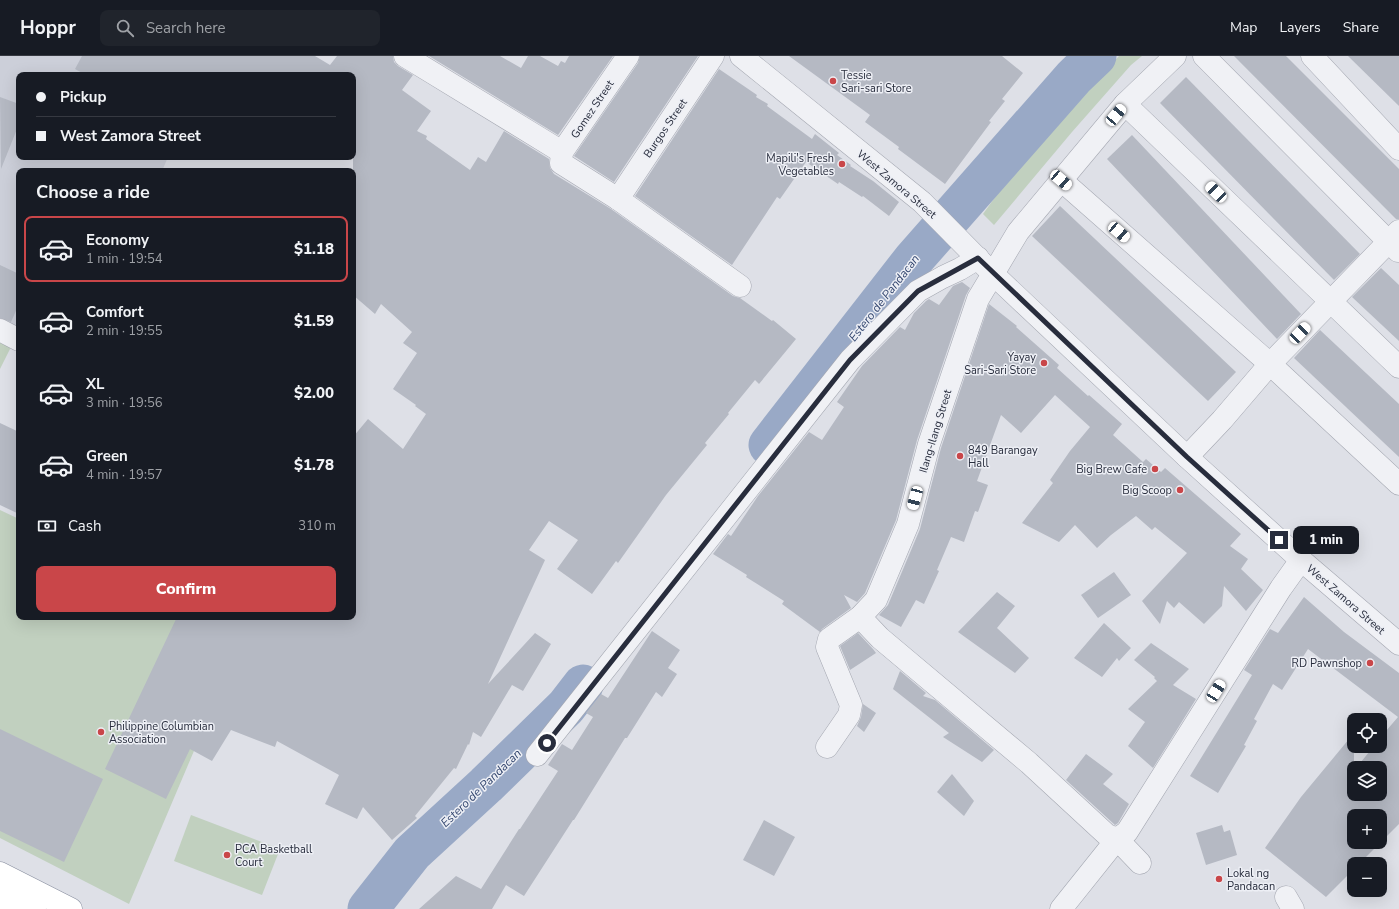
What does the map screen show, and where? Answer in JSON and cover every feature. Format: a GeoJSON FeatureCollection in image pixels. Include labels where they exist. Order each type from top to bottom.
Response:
{"type":"FeatureCollection","features":[{"type":"Feature","properties":{"kind":"main road"},"geometry":{"type":"LineString","coordinates":[[0,873],[71,909]]}},
{"type":"Feature","properties":{"kind":"main road"},"geometry":{"type":"LineString","coordinates":[[0,891],[35,909]]}},
{"type":"Feature","properties":{"kind":"main road"},"geometry":{"type":"LineString","coordinates":[[0,903],[10,909]]}},
{"type":"Feature","properties":{"kind":"street"},"geometry":{"type":"LineString","coordinates":[[405,56],[562,157],[740,286]]}},
{"type":"Feature","properties":{"kind":"street","name":"Gomez Street"},"geometry":{"type":"LineString","coordinates":[[562,157],[628,56]]}},
{"type":"Feature","properties":{"kind":"street","name":"Burgos Street"},"geometry":{"type":"LineString","coordinates":[[618,199],[713,56]]}},
{"type":"Feature","properties":{"kind":"street","name":"West Zamora Street"},"geometry":{"type":"LineString","coordinates":[[740,56],[927,208],[993,274],[1187,457],[1301,560],[1399,644]]}},
{"type":"Feature","properties":{"kind":"street","name":"Ilang-Ilang Street"},"geometry":{"type":"LineString","coordinates":[[827,747],[849,715],[851,705],[827,647],[829,639],[860,617],[876,600],[908,524],[929,444],[978,299],[1018,232],[1125,104],[1175,56]]}},
{"type":"Feature","properties":{"kind":"street"},"geometry":{"type":"LineString","coordinates":[[1187,457],[1222,420],[1270,364],[1330,302],[1396,241],[1204,56]]}},
{"type":"Feature","properties":{"kind":"street"},"geometry":{"type":"LineString","coordinates":[[1312,56],[1399,149]]}},
{"type":"Feature","properties":{"kind":"street"},"geometry":{"type":"LineString","coordinates":[[1125,104],[1399,367]]}},
{"type":"Feature","properties":{"kind":"street"},"geometry":{"type":"LineString","coordinates":[[1061,180],[1270,364],[1399,484]]}},
{"type":"Feature","properties":{"kind":"street"},"geometry":{"type":"LineString","coordinates":[[537,755],[850,360],[918,291],[975,255]]}},
{"type":"Feature","properties":{"kind":"street"},"geometry":{"type":"LineString","coordinates":[[0,330],[16,338]]}},
{"type":"Feature","properties":{"kind":"street"},"geometry":{"type":"LineString","coordinates":[[1061,909],[1117,839],[1127,832],[1281,588],[1301,560]]}},
{"type":"Feature","properties":{"kind":"street"},"geometry":{"type":"LineString","coordinates":[[860,617],[880,638],[1029,763],[1107,835],[1117,839],[1140,863]]}},
{"type":"Feature","properties":{"kind":"shaded area"},"geometry":{"type":"Polygon","coordinates":[[[0,56],[213,56],[205,72],[16,72],[16,160],[167,160],[163,168],[16,168],[16,329],[0,321],[0,56]]]}},
{"type":"Feature","properties":{"kind":"green space"},"geometry":{"type":"Polygon","coordinates":[[[1119,56],[1142,56],[1131,65],[1072,132],[994,225],[983,214],[1031,147],[1119,56]]]}},
{"type":"Feature","properties":{"kind":"green space"},"geometry":{"type":"Polygon","coordinates":[[[0,336],[13,343],[0,369],[0,336]]]}},
{"type":"Feature","properties":{"kind":"green space","name":"Philippine Columbian Association"},"geometry":{"type":"Polygon","coordinates":[[[0,510],[16,518],[16,620],[234,620],[247,626],[129,904],[0,838],[0,510]]]}},
{"type":"Feature","properties":{"kind":"green space","name":"PCA Basketball Court"},"geometry":{"type":"Polygon","coordinates":[[[191,815],[280,849],[262,895],[174,861],[191,815]]]}},
{"type":"Feature","properties":{"kind":"building"},"geometry":{"type":"Polygon","coordinates":[[[82,56],[315,56],[330,65],[337,56],[393,56],[394,62],[398,66],[413,75],[402,90],[431,111],[417,131],[427,136],[426,139],[470,170],[478,157],[486,162],[504,131],[549,159],[550,168],[554,174],[611,209],[733,296],[740,298],[772,321],[773,320],[796,339],[759,384],[755,380],[728,413],[729,414],[705,443],[707,445],[666,495],[618,563],[616,561],[592,594],[557,569],[578,540],[549,521],[529,550],[545,560],[488,684],[535,633],[551,644],[523,691],[512,685],[481,737],[473,732],[469,745],[468,744],[456,769],[454,768],[415,816],[417,818],[392,840],[363,807],[357,819],[325,804],[339,775],[277,741],[275,747],[231,730],[212,761],[190,749],[166,799],[105,769],[176,620],[356,620],[356,433],[368,419],[403,449],[426,414],[393,389],[417,353],[403,343],[412,332],[381,304],[375,314],[356,298],[356,168],[353,168],[353,160],[356,160],[356,72],[80,72],[75,69],[82,56]]]}},
{"type":"Feature","properties":{"kind":"building"},"geometry":{"type":"Polygon","coordinates":[[[429,56],[500,56],[521,68],[528,56],[540,56],[558,66],[561,61],[565,63],[569,56],[613,56],[558,135],[429,56]]]}},
{"type":"Feature","properties":{"kind":"building"},"geometry":{"type":"Polygon","coordinates":[[[640,56],[698,56],[614,182],[574,156],[638,63],[640,56]]]}},
{"type":"Feature","properties":{"kind":"building"},"geometry":{"type":"Polygon","coordinates":[[[789,56],[1002,56],[1023,73],[1002,99],[1005,101],[989,121],[991,122],[945,184],[865,122],[870,115],[789,56]]]}},
{"type":"Feature","properties":{"kind":"building"},"geometry":{"type":"Polygon","coordinates":[[[1234,56],[1286,56],[1399,169],[1399,219],[1396,219],[1234,56]]]}},
{"type":"Feature","properties":{"kind":"building"},"geometry":{"type":"Polygon","coordinates":[[[1348,56],[1399,56],[1399,106],[1348,56]]]}},
{"type":"Feature","properties":{"kind":"building"},"geometry":{"type":"Polygon","coordinates":[[[719,69],[757,95],[756,97],[768,104],[767,106],[812,139],[815,134],[839,153],[837,155],[851,165],[850,166],[873,181],[899,202],[889,216],[863,196],[862,197],[839,182],[838,184],[806,162],[780,199],[777,197],[732,265],[635,196],[719,69]]]}},
{"type":"Feature","properties":{"kind":"building"},"geometry":{"type":"Polygon","coordinates":[[[1186,77],[1360,254],[1334,280],[1160,103],[1186,77]]]}},
{"type":"Feature","properties":{"kind":"building"},"geometry":{"type":"Polygon","coordinates":[[[0,97],[16,103],[16,132],[1,169],[0,97]]]}},
{"type":"Feature","properties":{"kind":"building"},"geometry":{"type":"Polygon","coordinates":[[[1132,135],[1301,314],[1277,339],[1107,159],[1132,135]]]}},
{"type":"Feature","properties":{"kind":"building"},"geometry":{"type":"Polygon","coordinates":[[[1060,206],[1236,372],[1208,401],[1032,236],[1060,206]]]}},
{"type":"Feature","properties":{"kind":"building"},"geometry":{"type":"Polygon","coordinates":[[[0,265],[16,273],[16,311],[11,322],[0,318],[0,265]]]}},
{"type":"Feature","properties":{"kind":"building"},"geometry":{"type":"Polygon","coordinates":[[[1381,268],[1399,285],[1399,341],[1352,297],[1381,268]]]}},
{"type":"Feature","properties":{"kind":"building"},"geometry":{"type":"Polygon","coordinates":[[[962,282],[970,288],[966,295],[917,440],[896,520],[865,593],[857,602],[844,595],[851,608],[820,632],[782,604],[784,601],[746,577],[747,575],[713,554],[728,534],[731,536],[758,496],[809,432],[822,440],[844,407],[837,402],[862,366],[900,327],[905,330],[914,313],[926,301],[929,299],[939,305],[953,286],[962,282]]]}},
{"type":"Feature","properties":{"kind":"building"},"geometry":{"type":"Polygon","coordinates":[[[989,304],[1017,326],[1016,327],[1059,365],[1057,368],[1122,424],[1113,435],[1143,462],[1146,459],[1161,472],[1165,468],[1241,534],[1230,546],[1248,559],[1241,569],[1263,590],[1246,611],[1224,586],[1222,606],[1204,624],[1179,602],[1174,608],[1167,601],[1160,624],[1142,601],[1187,553],[1155,527],[1152,530],[1136,516],[1097,548],[1075,525],[1059,542],[1022,523],[1053,483],[1050,480],[1070,451],[1090,427],[1055,395],[1021,433],[1001,415],[977,481],[988,485],[978,512],[975,511],[964,542],[951,537],[937,570],[939,571],[924,604],[916,600],[901,627],[879,615],[888,605],[920,529],[941,448],[989,304]]]}},
{"type":"Feature","properties":{"kind":"building"},"geometry":{"type":"Polygon","coordinates":[[[1320,330],[1399,404],[1399,457],[1294,358],[1320,330]]]}},
{"type":"Feature","properties":{"kind":"building"},"geometry":{"type":"Polygon","coordinates":[[[0,423],[16,431],[16,513],[0,505],[0,423]]]}},
{"type":"Feature","properties":{"kind":"building"},"geometry":{"type":"Polygon","coordinates":[[[1114,572],[1131,595],[1098,618],[1081,595],[1114,572]]]}},
{"type":"Feature","properties":{"kind":"building"},"geometry":{"type":"Polygon","coordinates":[[[997,592],[1015,606],[997,628],[1029,658],[1015,673],[958,632],[997,592]]]}},
{"type":"Feature","properties":{"kind":"building"},"geometry":{"type":"Polygon","coordinates":[[[1304,597],[1344,632],[1399,673],[1399,824],[1387,836],[1387,809],[1347,809],[1347,849],[1374,849],[1366,857],[1347,857],[1347,876],[1326,897],[1265,848],[1301,797],[1347,741],[1347,753],[1354,753],[1354,761],[1347,761],[1347,801],[1387,801],[1387,761],[1362,761],[1368,753],[1387,753],[1387,730],[1398,717],[1308,649],[1282,690],[1273,684],[1254,719],[1257,721],[1244,745],[1246,746],[1218,793],[1190,776],[1252,675],[1244,670],[1270,629],[1278,633],[1304,597]]]}},
{"type":"Feature","properties":{"kind":"building"},"geometry":{"type":"Polygon","coordinates":[[[1104,623],[1131,648],[1119,661],[1117,658],[1102,677],[1074,658],[1104,623]]]}},
{"type":"Feature","properties":{"kind":"building"},"geometry":{"type":"Polygon","coordinates":[[[652,631],[680,650],[668,668],[677,674],[662,697],[656,692],[524,896],[506,885],[492,909],[419,909],[456,876],[481,889],[558,771],[548,765],[562,744],[572,750],[593,717],[586,713],[601,694],[608,698],[652,631]]]}},
{"type":"Feature","properties":{"kind":"building"},"geometry":{"type":"Polygon","coordinates":[[[858,633],[876,653],[850,670],[840,646],[858,633]]]}},
{"type":"Feature","properties":{"kind":"building"},"geometry":{"type":"Polygon","coordinates":[[[1151,643],[1189,669],[1173,685],[1196,699],[1153,768],[1128,746],[1145,722],[1128,709],[1157,681],[1154,678],[1155,677],[1134,660],[1151,643]]]}},
{"type":"Feature","properties":{"kind":"building"},"geometry":{"type":"Polygon","coordinates":[[[900,671],[926,693],[923,696],[935,700],[994,750],[982,762],[943,737],[949,733],[893,689],[900,671]]]}},
{"type":"Feature","properties":{"kind":"building"},"geometry":{"type":"Polygon","coordinates":[[[863,704],[876,713],[864,732],[857,726],[861,717],[863,704]]]}},
{"type":"Feature","properties":{"kind":"building"},"geometry":{"type":"Polygon","coordinates":[[[0,729],[103,779],[64,862],[0,831],[0,729]]]}},
{"type":"Feature","properties":{"kind":"building"},"geometry":{"type":"Polygon","coordinates":[[[1086,754],[1113,774],[1103,784],[1129,804],[1118,823],[1115,825],[1066,780],[1086,754]]]}},
{"type":"Feature","properties":{"kind":"building"},"geometry":{"type":"Polygon","coordinates":[[[952,774],[974,801],[964,816],[937,792],[952,774]]]}},
{"type":"Feature","properties":{"kind":"building"},"geometry":{"type":"Polygon","coordinates":[[[764,820],[795,837],[774,876],[743,860],[764,820]]]}},
{"type":"Feature","properties":{"kind":"building"},"geometry":{"type":"Polygon","coordinates":[[[1222,825],[1224,832],[1230,830],[1237,855],[1206,865],[1196,833],[1222,825]]]}},
{"type":"Feature","properties":{"kind":"waterway","name":"Estero de Pandacan"},"geometry":{"type":"LineString","coordinates":[[769,445],[913,260],[1074,77],[1096,56]]}},
{"type":"Feature","properties":{"kind":"waterway","name":"Estero de Pandacan"},"geometry":{"type":"LineString","coordinates":[[368,909],[412,853],[486,785],[566,707],[583,685]]}},
{"type":"Feature","properties":{"kind":"place","name":"Tessie Sari-sari Store"},"geometry":{"type":"Point","coordinates":[833,81]}},
{"type":"Feature","properties":{"kind":"place","name":"Mapili's Fresh Vegetables"},"geometry":{"type":"Point","coordinates":[842,164]}},
{"type":"Feature","properties":{"kind":"place","name":"Yayay Sari-Sari Store"},"geometry":{"type":"Point","coordinates":[1044,363]}},
{"type":"Feature","properties":{"kind":"place","name":"849 Barangay Hall"},"geometry":{"type":"Point","coordinates":[960,456]}},
{"type":"Feature","properties":{"kind":"place","name":"Big Brew Cafe"},"geometry":{"type":"Point","coordinates":[1155,469]}},
{"type":"Feature","properties":{"kind":"place","name":"Big Scoop"},"geometry":{"type":"Point","coordinates":[1180,490]}},
{"type":"Feature","properties":{"kind":"place","name":"RD Pawnshop"},"geometry":{"type":"Point","coordinates":[1370,663]}},
{"type":"Feature","properties":{"kind":"place","name":"Philippine Columbian Association"},"geometry":{"type":"Point","coordinates":[101,732]}},
{"type":"Feature","properties":{"kind":"place","name":"PCA Basketball Court"},"geometry":{"type":"Point","coordinates":[227,855]}},
{"type":"Feature","properties":{"kind":"place","name":"Lokal ng Pandacan"},"geometry":{"type":"Point","coordinates":[1219,879]}},
{"type":"Feature","properties":{"kind":"route"},"geometry":{"type":"LineString","coordinates":[[547,743],[850,360],[918,291],[978,258],[1187,457],[1279,540]]}}]}
